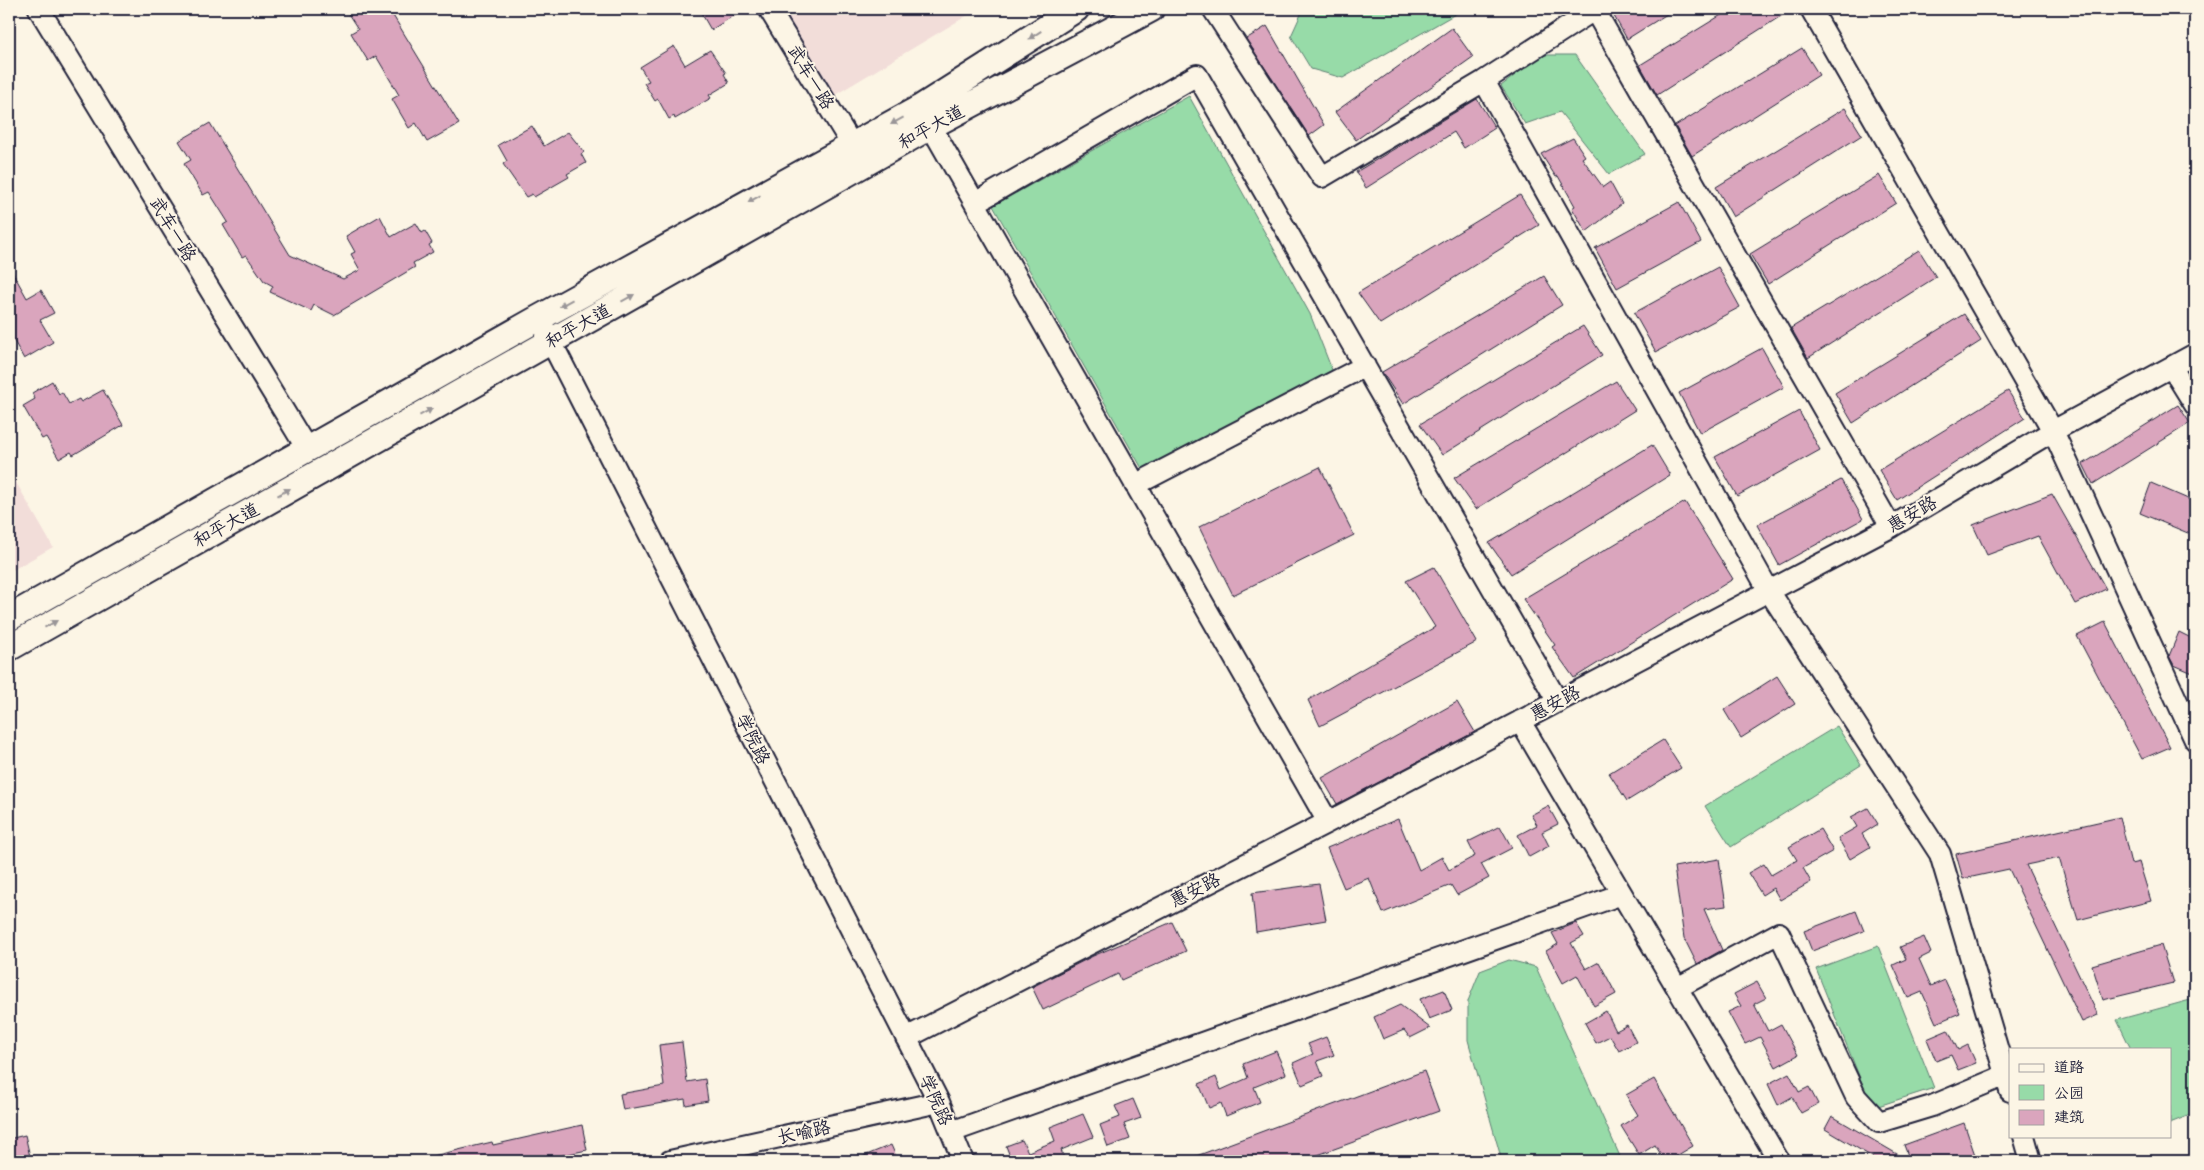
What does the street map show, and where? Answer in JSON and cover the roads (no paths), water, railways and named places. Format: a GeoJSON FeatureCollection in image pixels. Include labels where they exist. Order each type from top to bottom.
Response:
{"type":"FeatureCollection","features":[{"type":"Feature","properties":{"kind":"main road","name":"和平大道"},"geometry":{"type":"LineString","coordinates":[[9,648],[550,342],[926,117],[1076,9]]}},
{"type":"Feature","properties":{"kind":"main road","name":"和平大道"},"geometry":{"type":"LineString","coordinates":[[9,618],[539,318],[852,145],[926,117],[1151,9]]}},
{"type":"Feature","properties":{"kind":"street","name":"武车一路"},"geometry":{"type":"LineString","coordinates":[[39,9],[307,449]]}},
{"type":"Feature","properties":{"kind":"street","name":"武车一路"},"geometry":{"type":"LineString","coordinates":[[769,9],[852,145]]}},
{"type":"Feature","properties":{"kind":"street"},"geometry":{"type":"LineString","coordinates":[[1213,9],[1322,177],[1484,81],[1594,9],[1891,527]]}},
{"type":"Feature","properties":{"kind":"street"},"geometry":{"type":"LineString","coordinates":[[1810,9],[2053,431],[2195,740]]}},
{"type":"Feature","properties":{"kind":"street"},"geometry":{"type":"LineString","coordinates":[[975,203],[1196,75],[1558,702]]}},
{"type":"Feature","properties":{"kind":"street"},"geometry":{"type":"LineString","coordinates":[[1484,81],[1769,591],[1940,854],[2008,1083],[1880,1122],[1856,1097],[1780,933],[1677,988]]}},
{"type":"Feature","properties":{"kind":"street"},"geometry":{"type":"LineString","coordinates":[[926,117],[1328,822]]}},
{"type":"Feature","properties":{"kind":"street","name":"学院路"},"geometry":{"type":"LineString","coordinates":[[539,318],[939,1102],[963,1161]]}},
{"type":"Feature","properties":{"kind":"street","name":"惠安路"},"geometry":{"type":"LineString","coordinates":[[906,1038],[1328,822],[1891,527],[2053,431],[2195,354]]}},
{"type":"Feature","properties":{"kind":"street"},"geometry":{"type":"LineString","coordinates":[[1136,485],[1364,366]]}},
{"type":"Feature","properties":{"kind":"street"},"geometry":{"type":"LineString","coordinates":[[2172,368],[2195,405]]}},
{"type":"Feature","properties":{"kind":"street"},"geometry":{"type":"LineString","coordinates":[[1520,721],[1779,1161]]}},
{"type":"Feature","properties":{"kind":"street"},"geometry":{"type":"LineString","coordinates":[[951,1132],[1622,894]]}},
{"type":"Feature","properties":{"kind":"street","name":"长喻路"},"geometry":{"type":"LineString","coordinates":[[670,1161],[939,1102]]}},
{"type":"Feature","properties":{"kind":"street"},"geometry":{"type":"LineString","coordinates":[[2025,1138],[2031,1161]]}}]}
